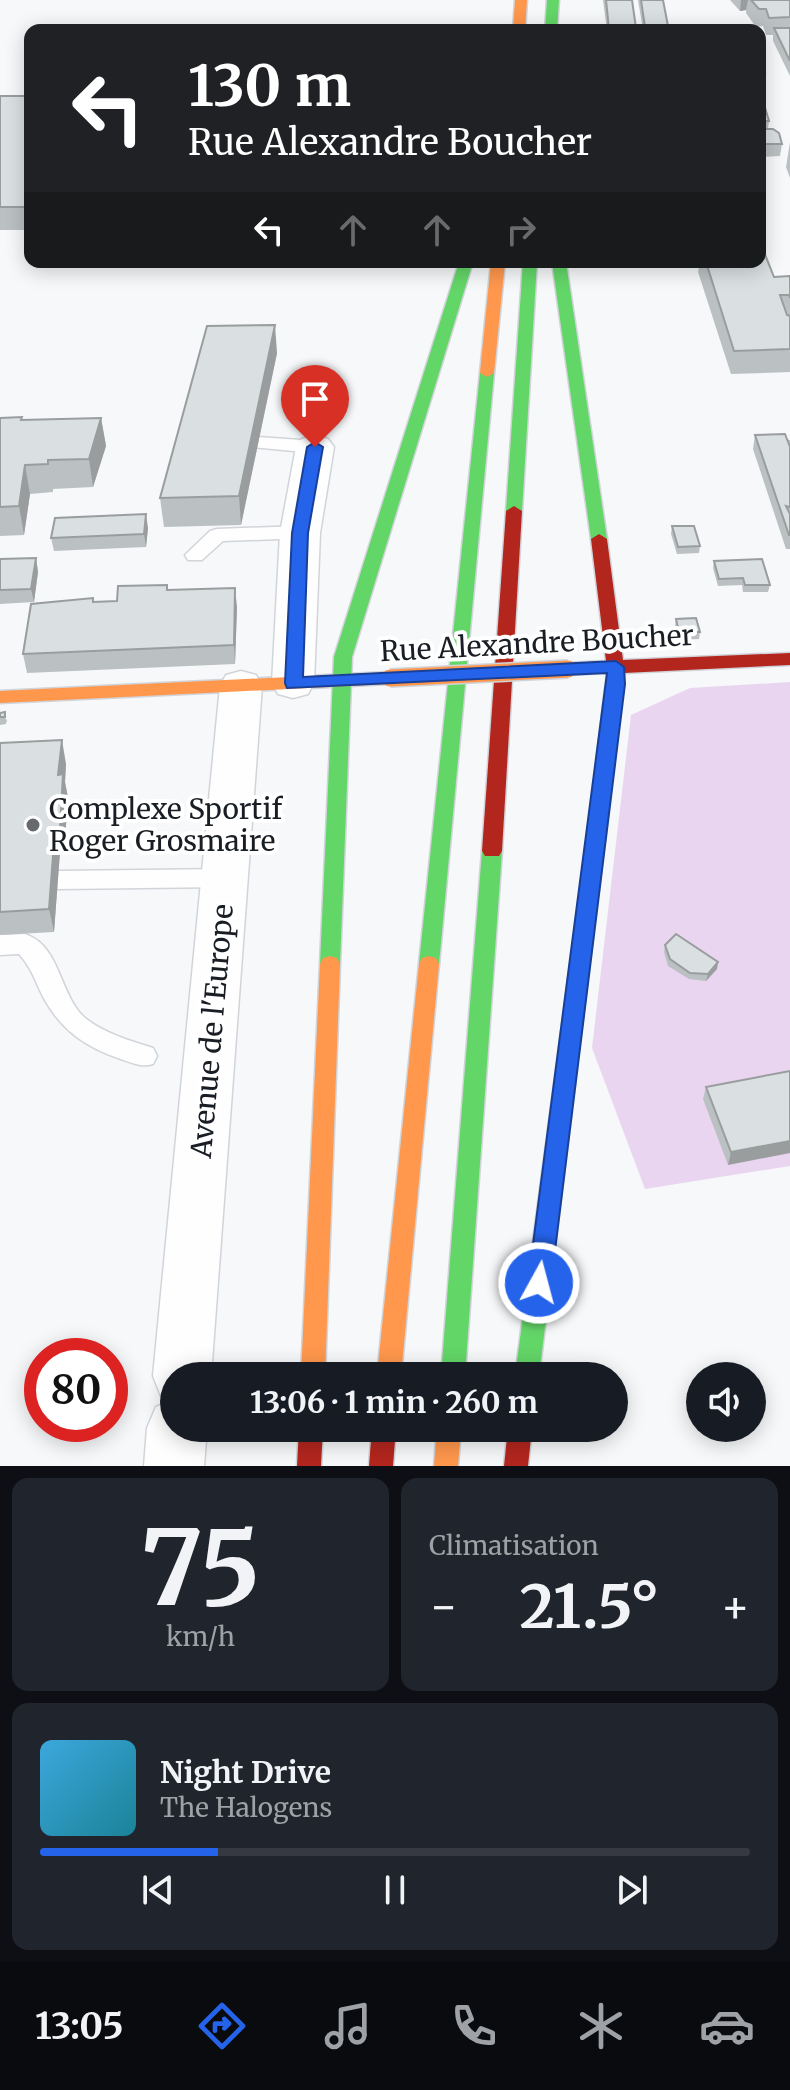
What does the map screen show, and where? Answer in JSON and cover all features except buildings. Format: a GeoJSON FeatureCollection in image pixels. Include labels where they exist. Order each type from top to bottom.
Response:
{"type":"FeatureCollection","features":[{"type":"Feature","properties":{"kind":"main road"},"geometry":{"type":"LineString","coordinates":[[519,24],[521,0]]}},
{"type":"Feature","properties":{"kind":"main road"},"geometry":{"type":"LineString","coordinates":[[551,24],[553,0]]}},
{"type":"Feature","properties":{"kind":"main road"},"geometry":{"type":"LineString","coordinates":[[314,1362],[341,682],[345,646],[464,268]]}},
{"type":"Feature","properties":{"kind":"main road"},"geometry":{"type":"LineString","coordinates":[[390,1362],[497,268]]}},
{"type":"Feature","properties":{"kind":"main road"},"geometry":{"type":"LineString","coordinates":[[454,1362],[498,771],[530,268]]}},
{"type":"Feature","properties":{"kind":"main road"},"geometry":{"type":"LineString","coordinates":[[529,1362],[616,684],[560,268]]}},
{"type":"Feature","properties":{"kind":"main road","name":"Rue Alexandre Boucher"},"geometry":{"type":"LineString","coordinates":[[0,697],[790,659]]}},
{"type":"Feature","properties":{"kind":"main road"},"geometry":{"type":"LineString","coordinates":[[309,1466],[310,1442]]}},
{"type":"Feature","properties":{"kind":"main road"},"geometry":{"type":"LineString","coordinates":[[381,1466],[383,1442]]}},
{"type":"Feature","properties":{"kind":"main road"},"geometry":{"type":"LineString","coordinates":[[446,1466],[448,1442]]}},
{"type":"Feature","properties":{"kind":"main road"},"geometry":{"type":"LineString","coordinates":[[516,1466],[519,1442]]}},
{"type":"Feature","properties":{"kind":"street"},"geometry":{"type":"LineString","coordinates":[[293,683],[300,533],[315,447]]}},
{"type":"Feature","properties":{"kind":"street","name":"Avenue de l'Europe"},"geometry":{"type":"LineString","coordinates":[[183,1362],[241,686]]}},
{"type":"Feature","properties":{"kind":"street"},"geometry":{"type":"LineString","coordinates":[[174,1466],[176,1442]]}},
{"type":"Feature","properties":{"kind":"lane"},"geometry":{"type":"LineString","coordinates":[[258,443],[315,447]]}},
{"type":"Feature","properties":{"kind":"lane"},"geometry":{"type":"LineString","coordinates":[[195,555],[217,536],[300,533]]}},
{"type":"Feature","properties":{"kind":"lane"},"geometry":{"type":"LineString","coordinates":[[58,880],[225,878]]}},
{"type":"Feature","properties":{"kind":"lane"},"geometry":{"type":"LineString","coordinates":[[0,945],[25,944],[43,964],[55,995],[76,1025],[119,1048],[144,1056]]}},
{"type":"Feature","properties":{"kind":"shaded area"},"geometry":{"type":"Polygon","coordinates":[[[790,682],[790,1166],[645,1189],[592,1048],[631,715],[690,688],[790,682]]]}},
{"type":"Feature","properties":{"kind":"traffic: fast"},"geometry":{"type":"LineString","coordinates":[[551,24],[553,0]]}},
{"type":"Feature","properties":{"kind":"traffic: fast"},"geometry":{"type":"LineString","coordinates":[[330,964],[343,657],[464,268]]}},
{"type":"Feature","properties":{"kind":"traffic: fast"},"geometry":{"type":"LineString","coordinates":[[514,511],[530,268]]}},
{"type":"Feature","properties":{"kind":"traffic: fast"},"geometry":{"type":"LineString","coordinates":[[560,268],[599,539]]}},
{"type":"Feature","properties":{"kind":"traffic: fast"},"geometry":{"type":"LineString","coordinates":[[429,964],[487,373]]}},
{"type":"Feature","properties":{"kind":"traffic: fast"},"geometry":{"type":"LineString","coordinates":[[529,1362],[599,815]]}},
{"type":"Feature","properties":{"kind":"traffic: fast"},"geometry":{"type":"LineString","coordinates":[[454,1362],[492,851]]}},
{"type":"Feature","properties":{"kind":"traffic: slow"},"geometry":{"type":"LineString","coordinates":[[519,24],[521,0]]}},
{"type":"Feature","properties":{"kind":"traffic: slow"},"geometry":{"type":"LineString","coordinates":[[487,373],[497,268]]}},
{"type":"Feature","properties":{"kind":"traffic: slow"},"geometry":{"type":"LineString","coordinates":[[390,678],[568,669]]}},
{"type":"Feature","properties":{"kind":"traffic: slow"},"geometry":{"type":"LineString","coordinates":[[0,697],[390,678]]}},
{"type":"Feature","properties":{"kind":"traffic: slow"},"geometry":{"type":"LineString","coordinates":[[314,1362],[330,964]]}},
{"type":"Feature","properties":{"kind":"traffic: slow"},"geometry":{"type":"LineString","coordinates":[[390,1362],[429,964]]}},
{"type":"Feature","properties":{"kind":"traffic: slow"},"geometry":{"type":"LineString","coordinates":[[446,1466],[448,1442]]}},
{"type":"Feature","properties":{"kind":"traffic: jam"},"geometry":{"type":"LineString","coordinates":[[492,851],[514,511]]}},
{"type":"Feature","properties":{"kind":"traffic: jam"},"geometry":{"type":"LineString","coordinates":[[599,539],[613,632],[616,684],[599,815]]}},
{"type":"Feature","properties":{"kind":"traffic: jam"},"geometry":{"type":"LineString","coordinates":[[568,669],[790,659]]}},
{"type":"Feature","properties":{"kind":"traffic: jam"},"geometry":{"type":"LineString","coordinates":[[309,1466],[310,1442]]}},
{"type":"Feature","properties":{"kind":"traffic: jam"},"geometry":{"type":"LineString","coordinates":[[381,1466],[383,1442]]}},
{"type":"Feature","properties":{"kind":"traffic: jam"},"geometry":{"type":"LineString","coordinates":[[516,1466],[519,1442]]}},
{"type":"Feature","properties":{"kind":"place","name":"Complexe Sportif Roger Grosmaire"},"geometry":{"type":"Point","coordinates":[33,825]}},
{"type":"Feature","properties":{"kind":"route"},"geometry":{"type":"LineString","coordinates":[[315,447],[300,533],[293,683],[616,667],[539,1283]]}}]}
